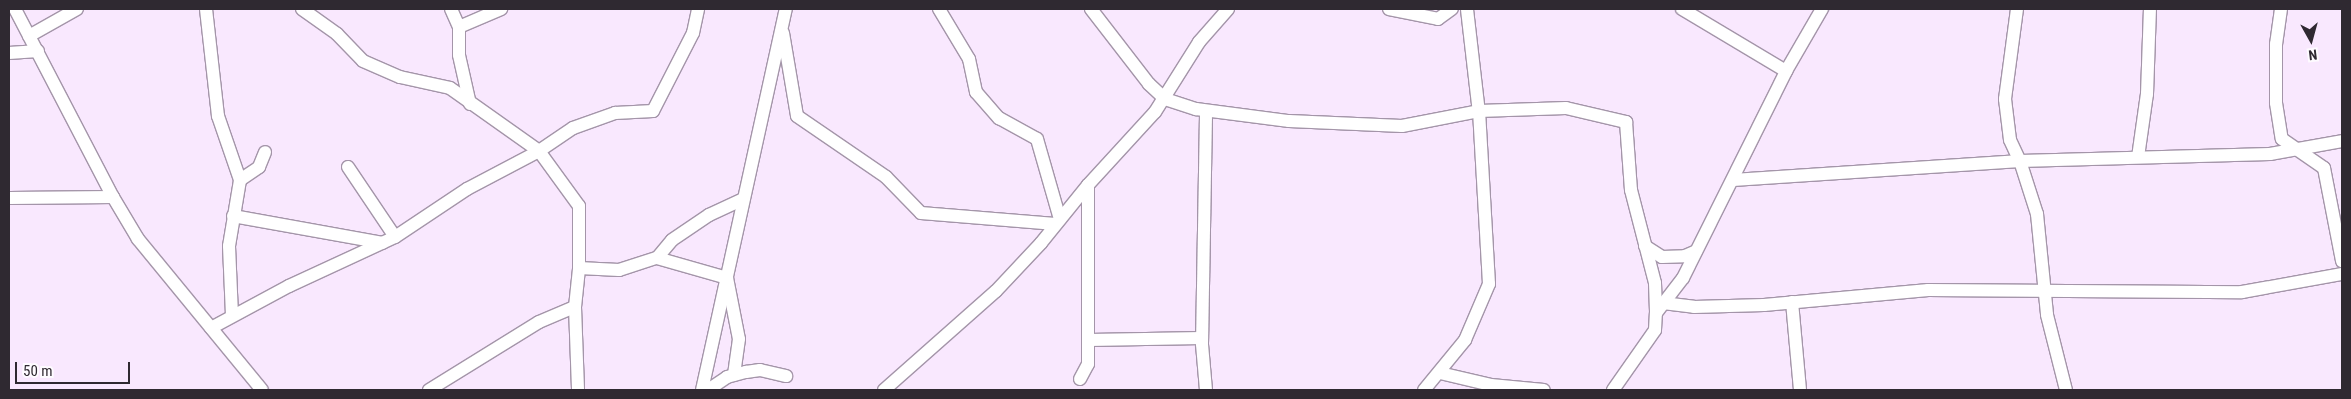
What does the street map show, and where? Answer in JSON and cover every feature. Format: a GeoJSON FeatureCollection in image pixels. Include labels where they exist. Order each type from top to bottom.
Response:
{"type":"FeatureCollection","features":[{"type":"Feature","properties":{"kind":"street"},"geometry":{"type":"LineString","coordinates":[[15,9],[112,197],[138,239],[262,390]]}},
{"type":"Feature","properties":{"kind":"street"},"geometry":{"type":"LineString","coordinates":[[29,36],[77,9]]}},
{"type":"Feature","properties":{"kind":"street"},"geometry":{"type":"LineString","coordinates":[[206,9],[218,116],[240,180],[229,246],[232,315]]}},
{"type":"Feature","properties":{"kind":"street"},"geometry":{"type":"LineString","coordinates":[[302,9],[342,38],[363,61],[400,77],[450,88],[470,104],[539,151],[579,206],[579,268],[575,308],[578,390]]}},
{"type":"Feature","properties":{"kind":"street"},"geometry":{"type":"LineString","coordinates":[[451,9],[459,27],[459,56],[470,104]]}},
{"type":"Feature","properties":{"kind":"street"},"geometry":{"type":"LineString","coordinates":[[459,27],[501,9]]}},
{"type":"Feature","properties":{"kind":"street"},"geometry":{"type":"LineString","coordinates":[[211,328],[232,315],[396,237],[467,189],[539,151],[572,128],[595,118],[615,113],[653,111],[693,33],[698,9]]}},
{"type":"Feature","properties":{"kind":"street"},"geometry":{"type":"LineString","coordinates":[[702,390],[786,9]]}},
{"type":"Feature","properties":{"kind":"street"},"geometry":{"type":"LineString","coordinates":[[939,9],[969,59],[976,92],[999,118],[1036,139],[1058,222]]}},
{"type":"Feature","properties":{"kind":"street"},"geometry":{"type":"LineString","coordinates":[[1091,9],[1125,58],[1165,99],[1206,111],[1289,121],[1402,126],[1479,111],[1566,108],[1626,122],[1631,190],[1660,308]]}},
{"type":"Feature","properties":{"kind":"street"},"geometry":{"type":"LineString","coordinates":[[884,390],[996,291],[1165,99],[1199,42],[1228,9]]}},
{"type":"Feature","properties":{"kind":"street"},"geometry":{"type":"LineString","coordinates":[[1388,9],[1438,19],[1452,9]]}},
{"type":"Feature","properties":{"kind":"street"},"geometry":{"type":"LineString","coordinates":[[1424,390],[1440,373],[1464,340],[1490,284],[1479,111],[1467,9]]}},
{"type":"Feature","properties":{"kind":"street"},"geometry":{"type":"LineString","coordinates":[[1682,9],[1786,71]]}},
{"type":"Feature","properties":{"kind":"street"},"geometry":{"type":"LineString","coordinates":[[1613,390],[1654,330],[1660,308],[1682,278],[1733,180],[1786,71],[1822,9]]}},
{"type":"Feature","properties":{"kind":"street"},"geometry":{"type":"LineString","coordinates":[[2017,9],[2005,99],[2010,140],[2020,161],[2037,214],[2047,315],[2066,390]]}},
{"type":"Feature","properties":{"kind":"street"},"geometry":{"type":"LineString","coordinates":[[2138,157],[2146,94],[2150,9]]}},
{"type":"Feature","properties":{"kind":"street"},"geometry":{"type":"LineString","coordinates":[[2281,9],[2276,44],[2276,103],[2282,139],[2302,150],[2324,168],[2342,261]]}},
{"type":"Feature","properties":{"kind":"street"},"geometry":{"type":"LineString","coordinates":[[782,28],[797,116],[886,177],[921,214],[1058,222]]}},
{"type":"Feature","properties":{"kind":"street"},"geometry":{"type":"LineString","coordinates":[[9,53],[38,51]]}},
{"type":"Feature","properties":{"kind":"street"},"geometry":{"type":"LineString","coordinates":[[1206,111],[1202,338],[1206,390]]}},
{"type":"Feature","properties":{"kind":"street"},"geometry":{"type":"LineString","coordinates":[[1733,180],[2020,161],[2138,157],[2217,157],[2302,150],[2342,141]]}},
{"type":"Feature","properties":{"kind":"street"},"geometry":{"type":"LineString","coordinates":[[240,180],[259,167],[265,152]]}},
{"type":"Feature","properties":{"kind":"street"},"geometry":{"type":"LineString","coordinates":[[348,167],[396,237]]}},
{"type":"Feature","properties":{"kind":"street"},"geometry":{"type":"LineString","coordinates":[[1080,379],[1088,364],[1089,340],[1088,185]]}},
{"type":"Feature","properties":{"kind":"street"},"geometry":{"type":"LineString","coordinates":[[9,198],[112,197]]}},
{"type":"Feature","properties":{"kind":"street"},"geometry":{"type":"LineString","coordinates":[[579,268],[619,270],[657,258],[672,240],[708,215],[744,199]]}},
{"type":"Feature","properties":{"kind":"street"},"geometry":{"type":"LineString","coordinates":[[233,216],[383,243]]}},
{"type":"Feature","properties":{"kind":"street"},"geometry":{"type":"LineString","coordinates":[[1645,246],[1662,257],[1685,256],[1696,251]]}},
{"type":"Feature","properties":{"kind":"street"},"geometry":{"type":"LineString","coordinates":[[657,258],[727,278]]}},
{"type":"Feature","properties":{"kind":"street"},"geometry":{"type":"LineString","coordinates":[[1660,308],[1792,302],[1928,290],[2045,293],[2137,290],[2242,292],[2342,274]]}},
{"type":"Feature","properties":{"kind":"street"},"geometry":{"type":"LineString","coordinates":[[727,278],[739,339],[734,375]]}},
{"type":"Feature","properties":{"kind":"street"},"geometry":{"type":"LineString","coordinates":[[1792,302],[1800,390]]}},
{"type":"Feature","properties":{"kind":"street"},"geometry":{"type":"LineString","coordinates":[[429,390],[539,322],[575,308]]}},
{"type":"Feature","properties":{"kind":"street"},"geometry":{"type":"LineString","coordinates":[[1089,340],[1202,338]]}},
{"type":"Feature","properties":{"kind":"street"},"geometry":{"type":"LineString","coordinates":[[708,390],[734,375],[760,370],[786,376]]}},
{"type":"Feature","properties":{"kind":"street"},"geometry":{"type":"LineString","coordinates":[[1440,373],[1491,385],[1544,390]]}}]}
